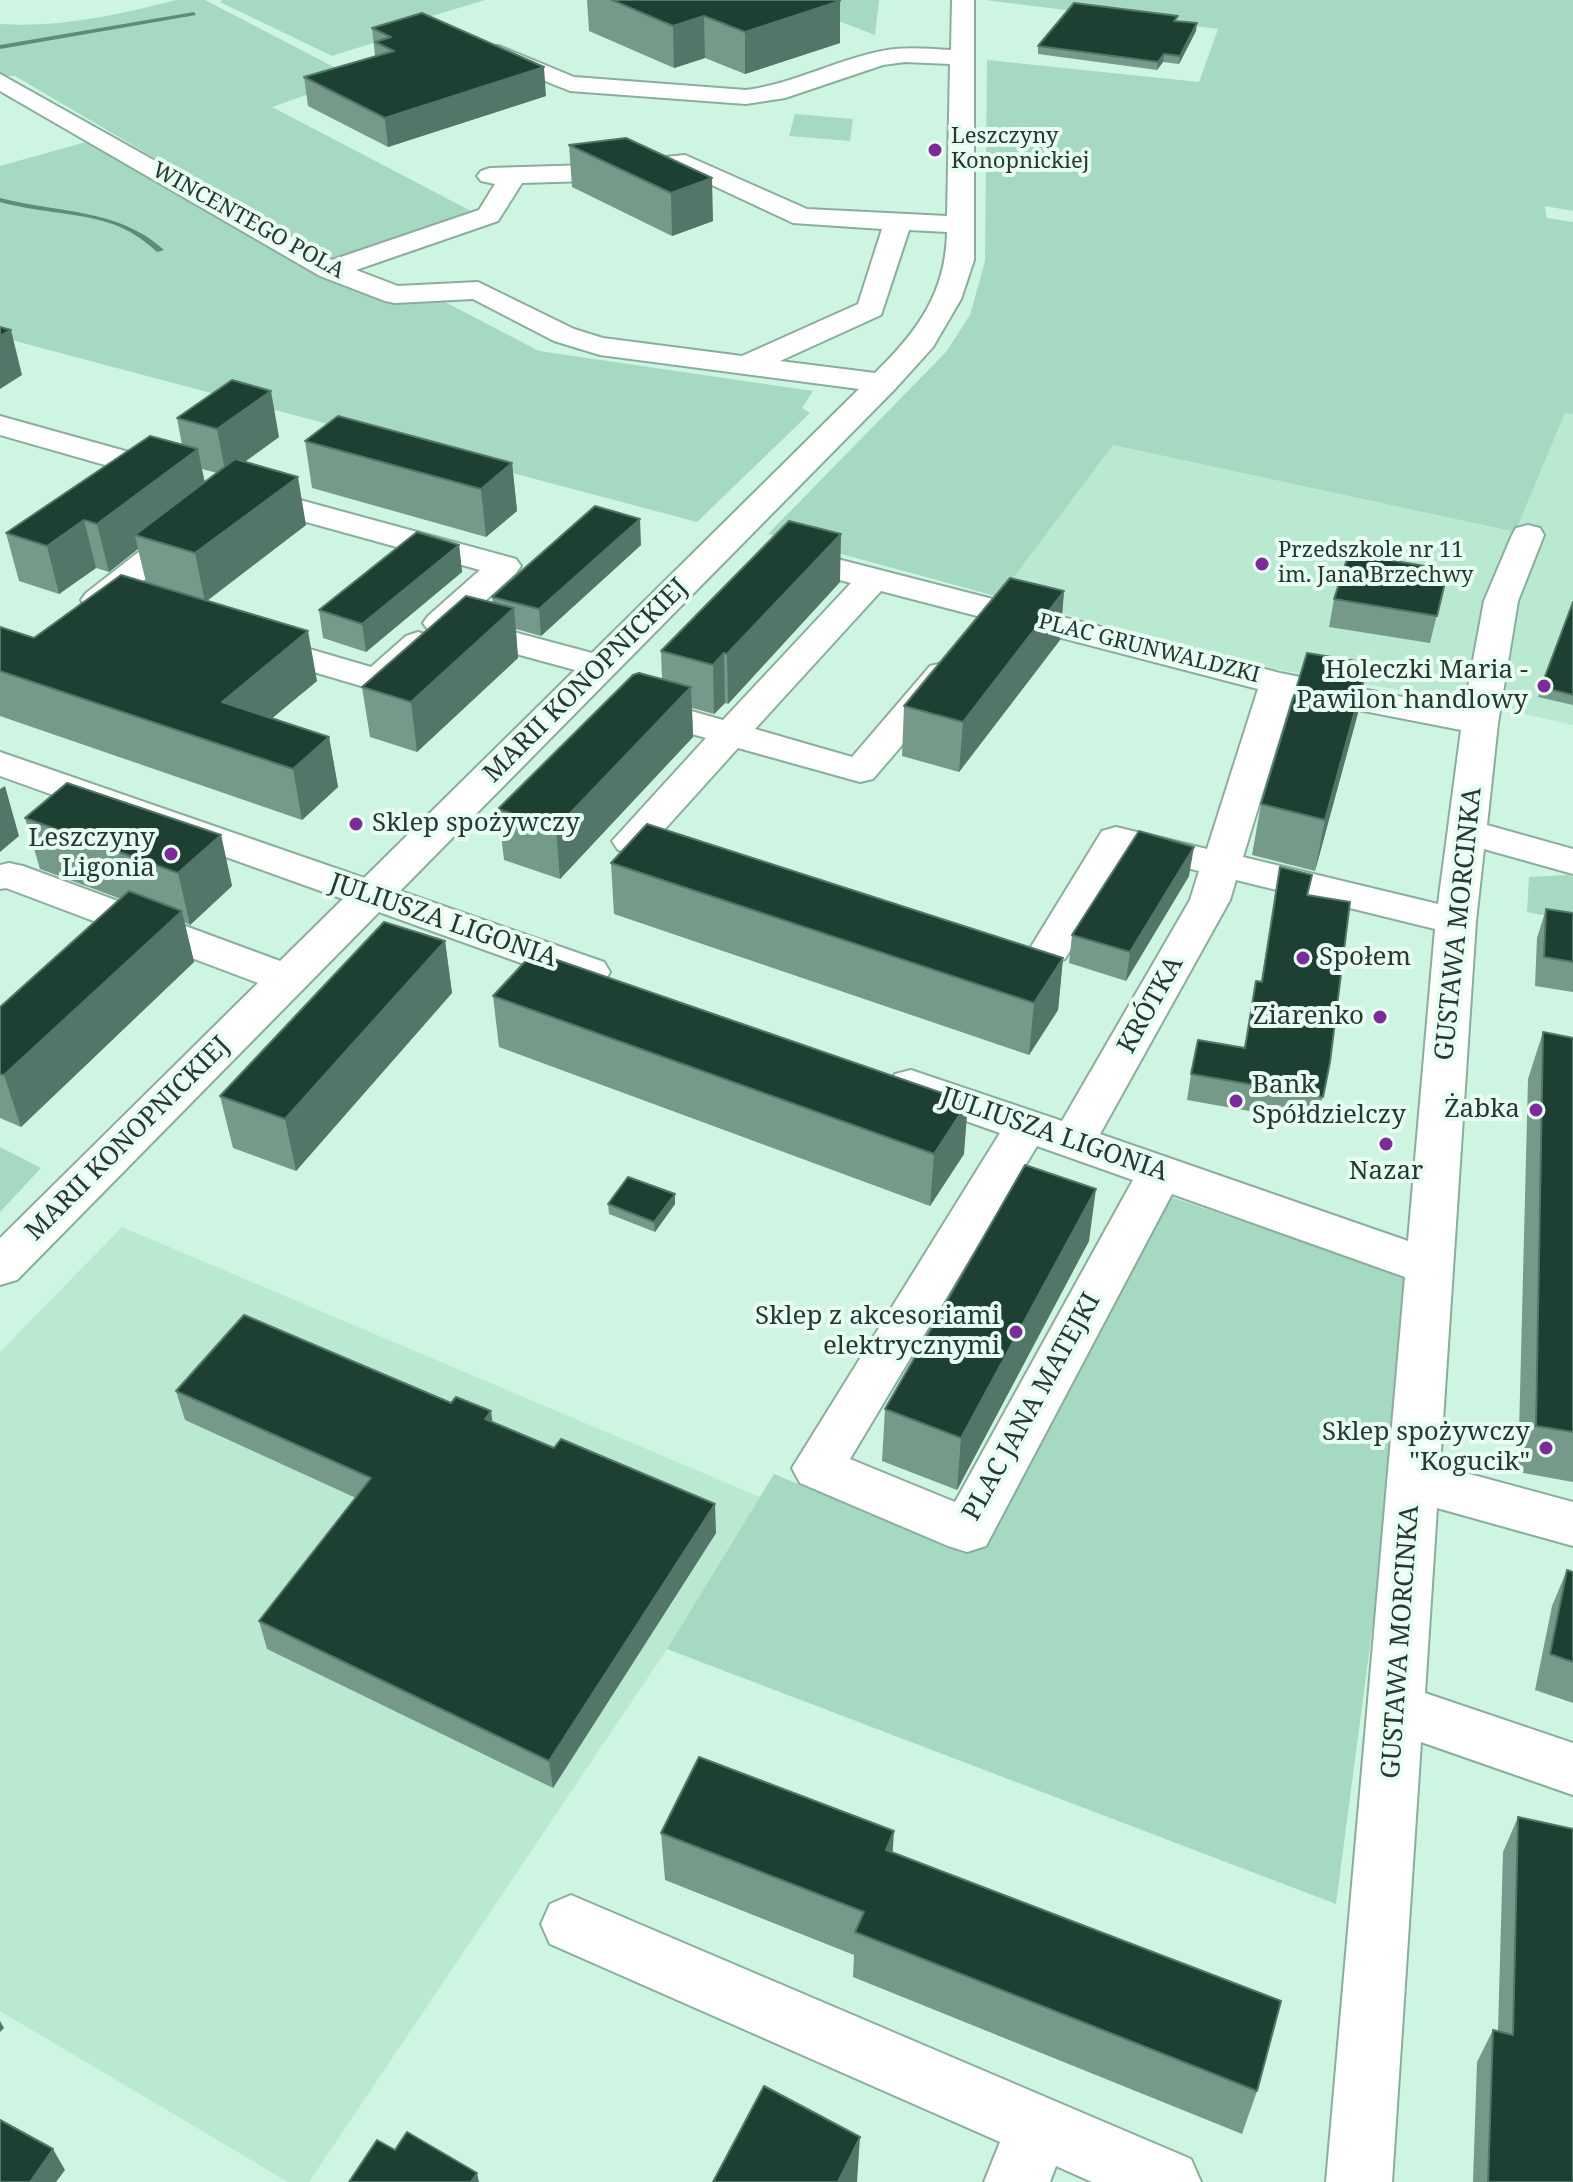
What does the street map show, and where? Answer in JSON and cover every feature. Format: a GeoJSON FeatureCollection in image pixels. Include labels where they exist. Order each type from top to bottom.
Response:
{"type":"FeatureCollection","features":[{"type":"Feature","properties":{"kind":"street","name":"MARII KONOPNICKIEJ"},"geometry":{"type":"LineString","coordinates":[[0,1267],[918,347],[947,299],[960,260],[963,0]]}},
{"type":"Feature","properties":{"kind":"street"},"geometry":{"type":"LineString","coordinates":[[470,41],[570,84],[746,97],[776,93],[880,58],[905,55],[963,58]]}},
{"type":"Feature","properties":{"kind":"street","name":"WINCENTEGO POLA"},"geometry":{"type":"LineString","coordinates":[[0,81],[330,270],[395,295],[478,290],[564,335],[600,346],[884,383]]}},
{"type":"Feature","properties":{"kind":"street"},"geometry":{"type":"LineString","coordinates":[[330,270],[489,215],[502,176],[588,173],[685,163],[802,217],[961,225]]}},
{"type":"Feature","properties":{"kind":"street"},"geometry":{"type":"LineString","coordinates":[[746,365],[871,309],[898,222]]}},
{"type":"Feature","properties":{"kind":"street"},"geometry":{"type":"LineString","coordinates":[[0,425],[504,566],[378,680],[235,639]]}},
{"type":"Feature","properties":{"kind":"street"},"geometry":{"type":"LineString","coordinates":[[144,613],[98,600],[221,488]]}},
{"type":"Feature","properties":{"kind":"street","name":"GUSTAWA MORCINKA"},"geometry":{"type":"LineString","coordinates":[[1359,2182],[1456,921],[1480,723],[1501,601],[1528,535]]}},
{"type":"Feature","properties":{"kind":"street","name":"PLAC GRUNWALDZKI"},"geometry":{"type":"LineString","coordinates":[[727,540],[1278,683],[1480,723]]}},
{"type":"Feature","properties":{"kind":"street"},"geometry":{"type":"LineString","coordinates":[[632,841],[873,579]]}},
{"type":"Feature","properties":{"kind":"street"},"geometry":{"type":"LineString","coordinates":[[440,623],[729,734],[860,771],[997,610]]}},
{"type":"Feature","properties":{"kind":"street","name":"KRÓTKA"},"geometry":{"type":"LineString","coordinates":[[1073,1142],[1215,882],[1278,683]]}},
{"type":"Feature","properties":{"kind":"street","name":"JULIUSZA LIGONIA"},"geometry":{"type":"LineString","coordinates":[[0,763],[621,983]]}},
{"type":"Feature","properties":{"kind":"street"},"geometry":{"type":"LineString","coordinates":[[1467,832],[1573,862]]}},
{"type":"Feature","properties":{"kind":"street"},"geometry":{"type":"LineString","coordinates":[[1050,950],[1116,839],[1215,882],[1456,921]]}},
{"type":"Feature","properties":{"kind":"street"},"geometry":{"type":"LineString","coordinates":[[0,877],[9,875],[287,979]]}},
{"type":"Feature","properties":{"kind":"street"},"geometry":{"type":"LineString","coordinates":[[95,953],[131,922]]}},
{"type":"Feature","properties":{"kind":"street","name":"JULIUSZA LIGONIA"},"geometry":{"type":"LineString","coordinates":[[877,1073],[1429,1267]]}},
{"type":"Feature","properties":{"kind":"street","name":"PLAC JANA MATEJKI"},"geometry":{"type":"LineString","coordinates":[[1027,1126],[818,1468],[967,1530],[1160,1173]]}},
{"type":"Feature","properties":{"kind":"street"},"geometry":{"type":"LineString","coordinates":[[1414,1480],[1573,1524]]}},
{"type":"Feature","properties":{"kind":"street"},"geometry":{"type":"LineString","coordinates":[[1396,1708],[1573,1769]]}},
{"type":"Feature","properties":{"kind":"street"},"geometry":{"type":"LineString","coordinates":[[571,1924],[1028,2154],[1168,2182]]}},
{"type":"Feature","properties":{"kind":"shaded area"},"geometry":{"type":"Polygon","coordinates":[[[176,0],[205,0],[355,78],[272,107],[473,212],[330,261],[15,76],[0,76],[0,24],[45,24],[89,19],[176,0]]]}},
{"type":"Feature","properties":{"kind":"shaded area"},"geometry":{"type":"Polygon","coordinates":[[[485,0],[412,22],[420,28],[332,56],[220,2],[485,0]]]}},
{"type":"Feature","properties":{"kind":"shaded area"},"geometry":{"type":"Polygon","coordinates":[[[789,0],[879,0],[875,35],[786,1],[789,0]]]}},
{"type":"Feature","properties":{"kind":"shaded area"},"geometry":{"type":"Polygon","coordinates":[[[985,0],[1573,0],[1573,211],[1545,206],[1547,218],[1573,222],[1573,414],[1565,413],[1515,532],[1113,445],[999,597],[768,534],[946,352],[970,315],[985,261],[987,60],[1199,82],[1218,29],[985,0]]]}},
{"type":"Feature","properties":{"kind":"shaded area"},"geometry":{"type":"Polygon","coordinates":[[[795,114],[853,119],[850,141],[789,136],[795,114]]]}},
{"type":"Feature","properties":{"kind":"shaded area"},"geometry":{"type":"Polygon","coordinates":[[[93,140],[394,300],[445,302],[539,351],[813,391],[802,408],[810,413],[697,522],[0,337],[0,166],[93,140]]]}},
{"type":"Feature","properties":{"kind":"shaded area","name":"Przedszkole nr 11 im. Jana Brzechwy"},"geometry":{"type":"Polygon","coordinates":[[[1565,413],[1573,414],[1573,725],[1467,701],[1268,668],[999,597],[1113,445],[1514,532],[1565,413]]]}},
{"type":"Feature","properties":{"kind":"shaded area"},"geometry":{"type":"Polygon","coordinates":[[[1529,877],[1573,877],[1573,921],[1527,912],[1529,877]]]}},
{"type":"Feature","properties":{"kind":"shaded area"},"geometry":{"type":"Polygon","coordinates":[[[0,1147],[41,1168],[0,1212],[0,1147]]]}},
{"type":"Feature","properties":{"kind":"shaded area"},"geometry":{"type":"Polygon","coordinates":[[[1165,1195],[1418,1281],[1336,1904],[667,1649],[774,1474],[965,1554],[1165,1195]]]}},
{"type":"Feature","properties":{"kind":"shaded area"},"geometry":{"type":"Polygon","coordinates":[[[122,1227],[760,1497],[667,1649],[309,2182],[288,2182],[0,2011],[0,1352],[122,1227]]]}},
{"type":"Feature","properties":{"kind":"building"},"geometry":{"type":"Polygon","coordinates":[[[612,0],[840,1],[745,32],[704,16],[673,26],[612,0]]]}},
{"type":"Feature","properties":{"kind":"building"},"geometry":{"type":"Polygon","coordinates":[[[1074,3],[1178,16],[1174,21],[1197,23],[1180,56],[1164,54],[1158,62],[1038,46],[1074,3]]]}},
{"type":"Feature","properties":{"kind":"building"},"geometry":{"type":"Polygon","coordinates":[[[422,13],[544,67],[385,118],[304,77],[394,51],[375,42],[391,37],[372,28],[422,13]]]}},
{"type":"Feature","properties":{"kind":"building"},"geometry":{"type":"Polygon","coordinates":[[[626,138],[712,178],[671,193],[569,145],[626,138]]]}},
{"type":"Feature","properties":{"kind":"building"},"geometry":{"type":"Polygon","coordinates":[[[0,327],[11,330],[0,336],[0,327]]]}},
{"type":"Feature","properties":{"kind":"building"},"geometry":{"type":"Polygon","coordinates":[[[232,380],[271,391],[217,429],[177,418],[232,380]]]}},
{"type":"Feature","properties":{"kind":"building"},"geometry":{"type":"Polygon","coordinates":[[[338,416],[512,463],[481,489],[305,441],[338,416]]]}},
{"type":"Feature","properties":{"kind":"building"},"geometry":{"type":"Polygon","coordinates":[[[150,436],[198,449],[97,524],[84,520],[47,546],[6,533],[150,436]]]}},
{"type":"Feature","properties":{"kind":"building"},"geometry":{"type":"Polygon","coordinates":[[[235,459],[298,477],[195,553],[135,535],[235,459]]]}},
{"type":"Feature","properties":{"kind":"building"},"geometry":{"type":"Polygon","coordinates":[[[595,506],[640,519],[539,609],[492,597],[595,506]]]}},
{"type":"Feature","properties":{"kind":"building"},"geometry":{"type":"Polygon","coordinates":[[[789,521],[841,534],[713,665],[661,651],[789,521]]]}},
{"type":"Feature","properties":{"kind":"building"},"geometry":{"type":"Polygon","coordinates":[[[417,532],[459,545],[362,624],[319,610],[417,532]]]}},
{"type":"Feature","properties":{"kind":"building"},"geometry":{"type":"Polygon","coordinates":[[[1349,553],[1448,570],[1437,616],[1334,599],[1349,553]]]}},
{"type":"Feature","properties":{"kind":"building"},"geometry":{"type":"Polygon","coordinates":[[[121,575],[308,631],[222,702],[329,737],[293,769],[0,671],[0,627],[34,638],[121,575]]]}},
{"type":"Feature","properties":{"kind":"building"},"geometry":{"type":"Polygon","coordinates":[[[1010,578],[1064,591],[963,722],[904,706],[1010,578]]]}},
{"type":"Feature","properties":{"kind":"building"},"geometry":{"type":"Polygon","coordinates":[[[466,596],[514,608],[411,702],[362,687],[466,596]]]}},
{"type":"Feature","properties":{"kind":"building"},"geometry":{"type":"Polygon","coordinates":[[[1573,602],[1573,695],[1541,687],[1573,602]]]}},
{"type":"Feature","properties":{"kind":"building"},"geometry":{"type":"Polygon","coordinates":[[[1307,653],[1368,663],[1325,820],[1261,804],[1307,653]]]}},
{"type":"Feature","properties":{"kind":"building"},"geometry":{"type":"Polygon","coordinates":[[[639,673],[691,687],[556,828],[498,809],[633,675],[639,673]]]}},
{"type":"Feature","properties":{"kind":"building"},"geometry":{"type":"Polygon","coordinates":[[[67,783],[221,835],[178,873],[25,818],[67,783]]]}},
{"type":"Feature","properties":{"kind":"building"},"geometry":{"type":"Polygon","coordinates":[[[647,824],[1063,958],[1034,1003],[611,863],[647,824]]]}},
{"type":"Feature","properties":{"kind":"building"},"geometry":{"type":"Polygon","coordinates":[[[1139,831],[1194,847],[1130,952],[1072,935],[1139,831]]]}},
{"type":"Feature","properties":{"kind":"building"},"geometry":{"type":"Polygon","coordinates":[[[1280,867],[1312,875],[1307,895],[1350,902],[1323,1097],[1191,1074],[1198,1040],[1245,1048],[1256,981],[1262,982],[1280,867]]]}},
{"type":"Feature","properties":{"kind":"building"},"geometry":{"type":"Polygon","coordinates":[[[129,891],[182,911],[4,1075],[0,1074],[0,1007],[129,891]]]}},
{"type":"Feature","properties":{"kind":"building"},"geometry":{"type":"Polygon","coordinates":[[[1546,909],[1573,913],[1573,962],[1544,957],[1546,909]]]}},
{"type":"Feature","properties":{"kind":"building"},"geometry":{"type":"Polygon","coordinates":[[[384,922],[445,941],[285,1119],[220,1096],[384,922]]]}},
{"type":"Feature","properties":{"kind":"building"},"geometry":{"type":"Polygon","coordinates":[[[534,952],[968,1102],[934,1154],[493,996],[534,952]]]}},
{"type":"Feature","properties":{"kind":"building"},"geometry":{"type":"Polygon","coordinates":[[[1543,1032],[1573,1038],[1573,1432],[1536,1426],[1543,1032]]]}},
{"type":"Feature","properties":{"kind":"building"},"geometry":{"type":"Polygon","coordinates":[[[1025,1165],[1096,1189],[961,1438],[885,1409],[1025,1165]]]}},
{"type":"Feature","properties":{"kind":"building"},"geometry":{"type":"Polygon","coordinates":[[[628,1177],[675,1194],[654,1222],[608,1204],[628,1177]]]}},
{"type":"Feature","properties":{"kind":"building"},"geometry":{"type":"Polygon","coordinates":[[[244,1315],[451,1403],[456,1397],[491,1411],[485,1419],[554,1448],[561,1439],[715,1504],[549,1761],[259,1621],[371,1478],[176,1391],[244,1315]]]}},
{"type":"Feature","properties":{"kind":"building"},"geometry":{"type":"Polygon","coordinates":[[[1567,1570],[1573,1572],[1573,1662],[1550,1654],[1567,1570]]]}},
{"type":"Feature","properties":{"kind":"building"},"geometry":{"type":"Polygon","coordinates":[[[699,1757],[894,1831],[886,1850],[1281,2001],[1257,2091],[855,1932],[864,1912],[661,1833],[699,1757]]]}},
{"type":"Feature","properties":{"kind":"building"},"geometry":{"type":"Polygon","coordinates":[[[1518,1817],[1573,1829],[1573,2182],[1488,2182],[1493,2030],[1513,2035],[1518,1817]]]}},
{"type":"Feature","properties":{"kind":"building"},"geometry":{"type":"Polygon","coordinates":[[[764,2086],[860,2137],[838,2182],[713,2182],[764,2086]]]}},
{"type":"Feature","properties":{"kind":"building"},"geometry":{"type":"Polygon","coordinates":[[[0,2120],[53,2149],[30,2182],[0,2182],[0,2120]]]}},
{"type":"Feature","properties":{"kind":"building"},"geometry":{"type":"Polygon","coordinates":[[[407,2132],[477,2173],[471,2182],[349,2182],[377,2140],[395,2150],[407,2132]]]}},
{"type":"Feature","properties":{"kind":"waterway"},"geometry":{"type":"LineString","coordinates":[[0,47],[194,14]]}},
{"type":"Feature","properties":{"kind":"waterway"},"geometry":{"type":"LineString","coordinates":[[0,200],[103,219],[141,235],[160,250]]}},
{"type":"Feature","properties":{"kind":"place","name":"Leszczyny Konopnickiej"},"geometry":{"type":"Point","coordinates":[935,150]}},
{"type":"Feature","properties":{"kind":"place","name":"Przedszkole nr 11 im. Jana Brzechwy"},"geometry":{"type":"Point","coordinates":[1262,564]}},
{"type":"Feature","properties":{"kind":"place","name":"Holeczki Maria - Pawilon handlowy"},"geometry":{"type":"Point","coordinates":[1544,686]}},
{"type":"Feature","properties":{"kind":"place","name":"Sklep spożywczy"},"geometry":{"type":"Point","coordinates":[356,824]}},
{"type":"Feature","properties":{"kind":"place","name":"Leszczyny Ligonia"},"geometry":{"type":"Point","coordinates":[171,854]}},
{"type":"Feature","properties":{"kind":"place","name":"Społem"},"geometry":{"type":"Point","coordinates":[1303,958]}},
{"type":"Feature","properties":{"kind":"place","name":"Ziarenko"},"geometry":{"type":"Point","coordinates":[1380,1017]}},
{"type":"Feature","properties":{"kind":"place","name":"Bank Spółdzielczy"},"geometry":{"type":"Point","coordinates":[1236,1101]}},
{"type":"Feature","properties":{"kind":"place","name":"Żabka"},"geometry":{"type":"Point","coordinates":[1536,1110]}},
{"type":"Feature","properties":{"kind":"place","name":"Nazar"},"geometry":{"type":"Point","coordinates":[1386,1144]}},
{"type":"Feature","properties":{"kind":"place","name":"Sklep z akcesoriami elektrycznymi"},"geometry":{"type":"Point","coordinates":[1016,1332]}},
{"type":"Feature","properties":{"kind":"place","name":"Sklep spożywczy \"Kogucik\""},"geometry":{"type":"Point","coordinates":[1546,1448]}}]}
